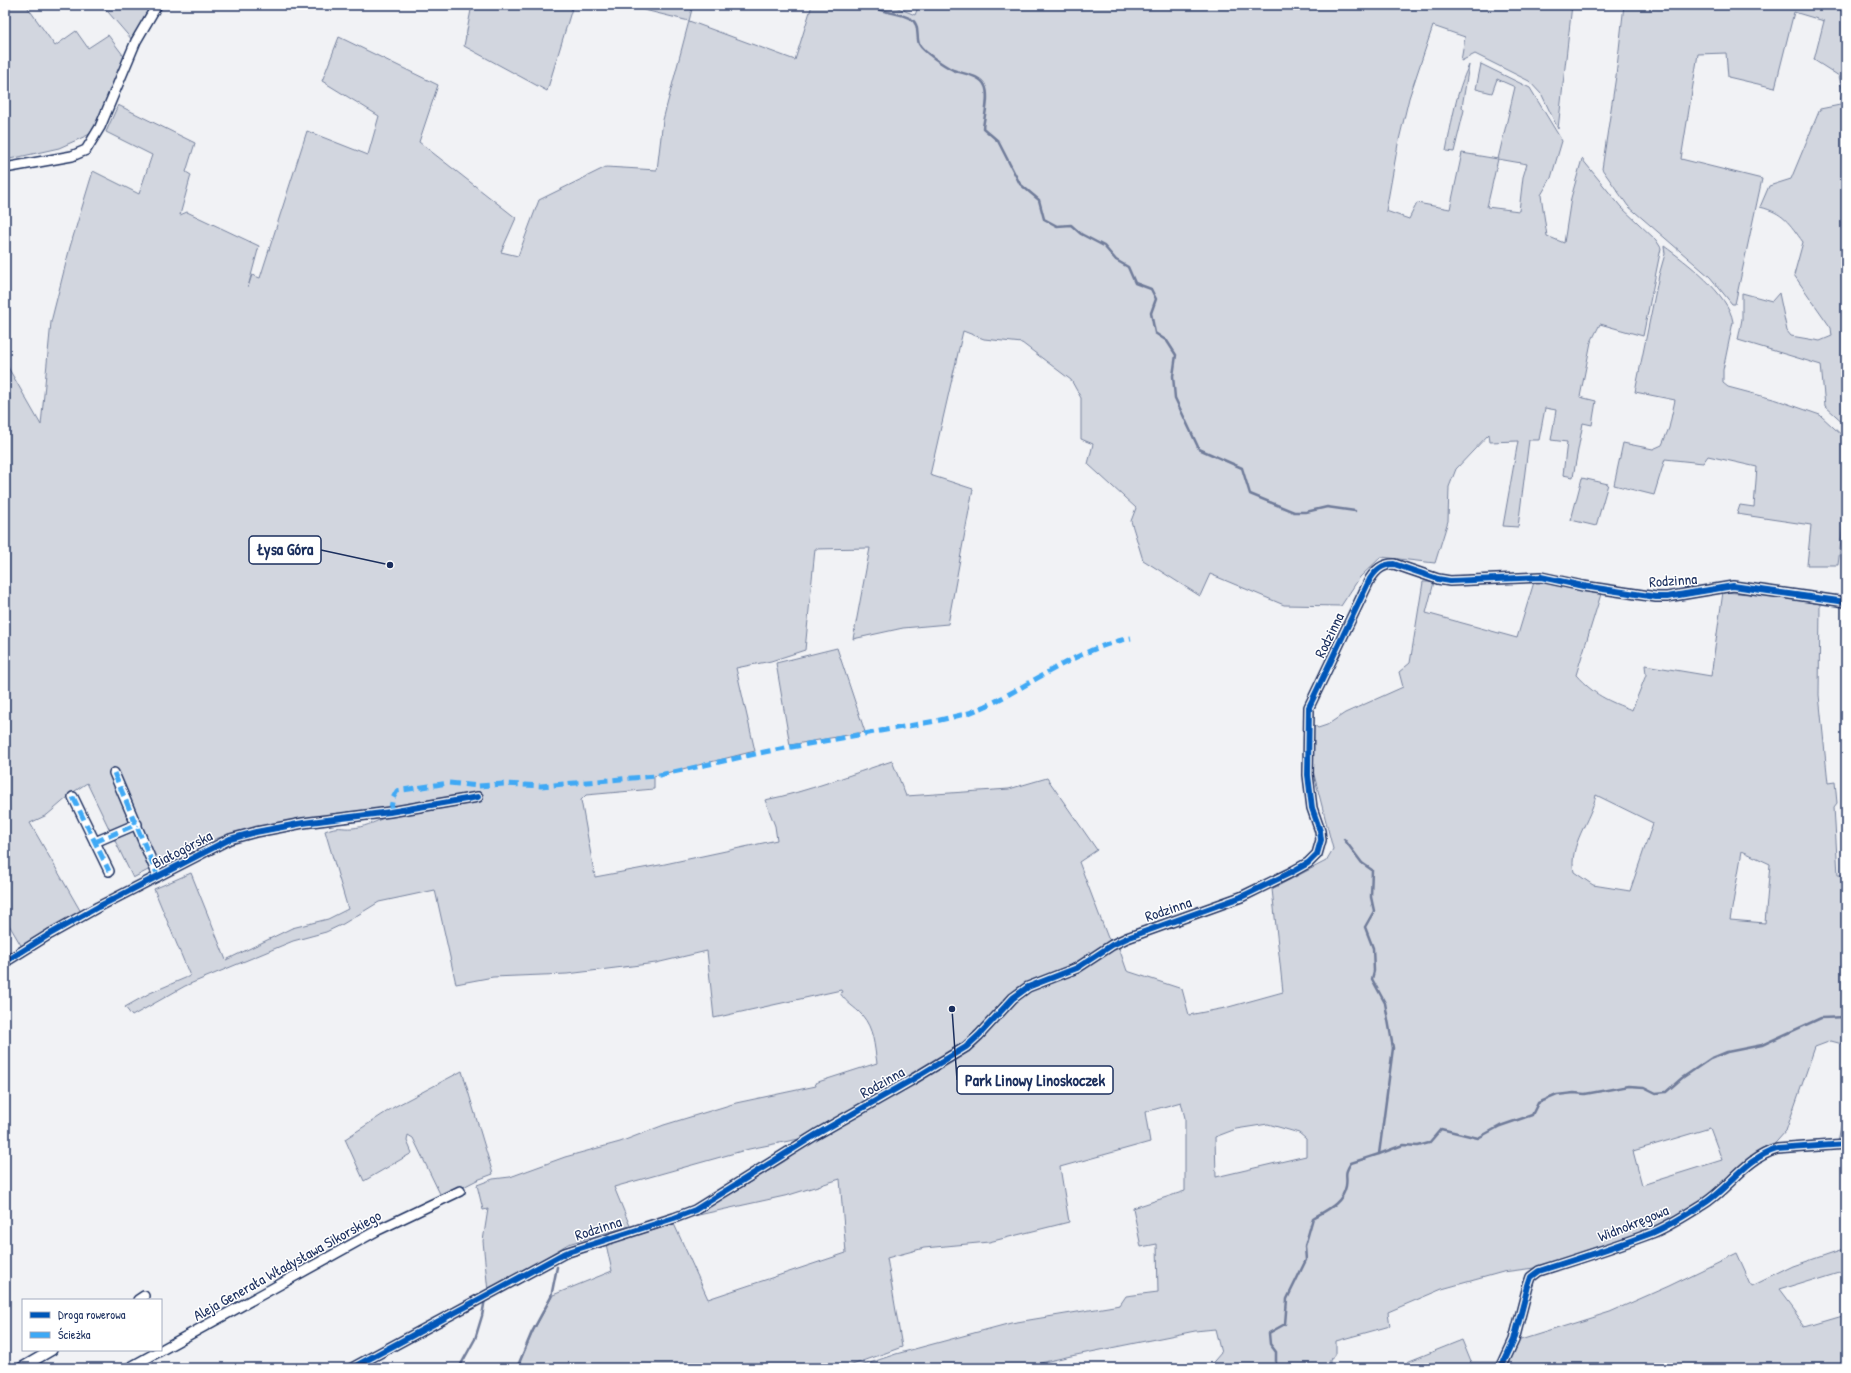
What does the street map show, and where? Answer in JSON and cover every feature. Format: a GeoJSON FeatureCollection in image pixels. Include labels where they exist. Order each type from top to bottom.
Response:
{"type":"FeatureCollection","features":[{"type":"Feature","properties":{"kind":"street"},"geometry":{"type":"LineString","coordinates":[[5,168],[72,156],[86,150],[100,127],[136,41],[157,5]]}},
{"type":"Feature","properties":{"kind":"street","name":"Rodzinna"},"geometry":{"type":"LineString","coordinates":[[352,1368],[565,1253],[695,1210],[812,1136],[910,1081],[966,1047],[1014,998],[1028,987],[1077,968],[1112,945],[1127,938],[1241,898],[1308,863],[1317,854],[1321,840],[1309,793],[1309,707],[1370,579],[1375,571],[1381,567],[1387,564],[1394,564],[1438,579],[1450,581],[1541,577],[1583,586],[1656,597],[1675,596],[1733,586],[1846,602]]}},
{"type":"Feature","properties":{"kind":"street"},"geometry":{"type":"LineString","coordinates":[[114,773],[158,876]]}},
{"type":"Feature","properties":{"kind":"street"},"geometry":{"type":"LineString","coordinates":[[73,797],[109,871]]}},
{"type":"Feature","properties":{"kind":"street","name":"Białogórska"},"geometry":{"type":"LineString","coordinates":[[5,962],[82,916],[217,845],[241,836],[303,823],[390,812],[478,798]]}},
{"type":"Feature","properties":{"kind":"street"},"geometry":{"type":"LineString","coordinates":[[95,842],[137,824]]}},
{"type":"Feature","properties":{"kind":"street","name":"Widnokręgowa"},"geometry":{"type":"LineString","coordinates":[[1501,1368],[1514,1340],[1531,1277],[1539,1271],[1652,1233],[1671,1224],[1704,1204],[1720,1192],[1752,1161],[1766,1152],[1777,1149],[1846,1144]]}},
{"type":"Feature","properties":{"kind":"street","name":"Aleja Generała Władysława Sikorskiego"},"geometry":{"type":"LineString","coordinates":[[162,1350],[378,1230],[460,1190]]}},
{"type":"Feature","properties":{"kind":"street"},"geometry":{"type":"LineString","coordinates":[[21,1368],[50,1351]]}},
{"type":"Feature","properties":{"kind":"street","name":"Aleja Generała Władysława Sikorskiego"},"geometry":{"type":"LineString","coordinates":[[129,1368],[160,1351]]}},
{"type":"Feature","properties":{"kind":"shaded area"},"geometry":{"type":"Polygon","coordinates":[[[5,5],[26,5],[55,46],[76,31],[88,48],[108,35],[126,59],[98,126],[88,135],[59,148],[10,159],[5,148],[5,5]]]}},
{"type":"Feature","properties":{"kind":"shaded area"},"geometry":{"type":"Polygon","coordinates":[[[102,5],[154,5],[133,41],[102,5]]]}},
{"type":"Feature","properties":{"kind":"shaded area"},"geometry":{"type":"Polygon","coordinates":[[[472,5],[573,5],[547,91],[464,46],[472,5]]]}},
{"type":"Feature","properties":{"kind":"shaded area"},"geometry":{"type":"Polygon","coordinates":[[[624,5],[693,5],[689,21],[624,5]]]}},
{"type":"Feature","properties":{"kind":"shaded area"},"geometry":{"type":"Polygon","coordinates":[[[812,5],[891,5],[915,15],[919,5],[1572,5],[1558,129],[1542,95],[1529,81],[1475,54],[1461,61],[1465,37],[1433,26],[1409,98],[1398,144],[1386,211],[1409,219],[1417,203],[1450,209],[1462,153],[1498,159],[1515,87],[1497,79],[1492,93],[1476,89],[1481,64],[1530,88],[1562,141],[1551,178],[1541,195],[1547,236],[1564,243],[1571,198],[1582,159],[1621,207],[1656,240],[1661,248],[1643,336],[1600,324],[1591,342],[1580,397],[1596,401],[1592,425],[1583,423],[1573,477],[1563,475],[1567,442],[1551,440],[1556,410],[1545,408],[1539,440],[1529,440],[1518,527],[1503,526],[1518,441],[1490,442],[1489,434],[1456,469],[1449,487],[1448,521],[1435,563],[1381,557],[1360,577],[1341,606],[1284,605],[1210,574],[1200,596],[1143,560],[1131,521],[1136,508],[1088,464],[1093,444],[1081,439],[1081,398],[1071,380],[1022,343],[984,339],[963,331],[930,475],[973,489],[948,624],[903,628],[853,639],[870,548],[815,549],[805,650],[771,661],[736,668],[755,751],[654,776],[654,789],[586,795],[581,800],[595,877],[665,864],[777,840],[775,826],[765,800],[813,788],[892,761],[906,796],[1009,789],[1047,778],[1097,850],[1079,862],[1108,938],[1119,948],[1127,971],[1182,989],[1189,1015],[1225,1008],[1283,992],[1272,889],[1326,861],[1333,849],[1311,763],[1313,724],[1318,728],[1327,725],[1345,713],[1403,687],[1399,672],[1410,663],[1423,582],[1434,582],[1426,613],[1517,638],[1534,582],[1540,581],[1601,594],[1576,675],[1589,688],[1602,697],[1632,710],[1646,675],[1645,665],[1711,676],[1723,592],[1777,596],[1820,604],[1819,695],[1828,783],[1835,782],[1837,803],[1834,807],[1838,875],[1846,875],[1846,1045],[1831,1041],[1815,1047],[1786,1131],[1769,1150],[1708,1198],[1656,1228],[1550,1266],[1503,1272],[1442,1289],[1388,1312],[1390,1326],[1336,1341],[1336,1354],[1330,1359],[1330,1368],[1208,1368],[1221,1353],[1215,1329],[1195,1331],[1018,1368],[855,1368],[896,1354],[1011,1323],[1120,1305],[1126,1296],[1158,1292],[1157,1244],[1141,1247],[1133,1208],[1185,1191],[1185,1118],[1181,1102],[1145,1112],[1150,1142],[1060,1167],[1069,1222],[989,1242],[924,1248],[887,1258],[902,1347],[844,1368],[517,1368],[534,1330],[553,1295],[612,1271],[606,1244],[674,1224],[708,1299],[846,1253],[840,1179],[789,1195],[694,1216],[785,1161],[794,1154],[804,1138],[749,1149],[614,1187],[630,1226],[568,1244],[488,1292],[483,1241],[488,1209],[483,1210],[477,1185],[493,1179],[510,1177],[565,1157],[620,1142],[664,1125],[736,1103],[816,1086],[815,1083],[877,1063],[873,1038],[869,1026],[862,1015],[843,997],[840,993],[842,992],[841,990],[714,1018],[707,951],[656,963],[567,974],[493,977],[456,984],[435,890],[379,902],[343,924],[326,932],[293,941],[185,986],[132,1016],[125,1007],[150,993],[190,976],[154,889],[191,873],[226,960],[292,928],[328,919],[348,909],[325,831],[337,828],[361,827],[383,818],[380,811],[291,821],[247,830],[204,843],[168,859],[133,878],[87,783],[75,791],[47,815],[30,823],[81,912],[22,947],[5,918],[5,362],[41,425],[51,322],[70,247],[93,171],[139,194],[152,155],[106,132],[118,105],[195,143],[186,172],[191,175],[180,215],[187,212],[259,246],[248,287],[252,275],[260,278],[307,131],[368,155],[379,116],[322,81],[339,37],[438,85],[419,142],[516,218],[501,252],[518,256],[539,200],[606,167],[657,170],[663,120],[689,21],[795,60],[812,5]],[[1498,159],[1487,207],[1519,211],[1523,177],[1527,164],[1498,159]],[[1596,795],[1574,853],[1574,872],[1593,885],[1630,891],[1653,823],[1596,795]],[[1742,851],[1730,920],[1765,923],[1770,864],[1742,851]],[[1268,1124],[1236,1129],[1215,1137],[1216,1177],[1306,1156],[1306,1139],[1299,1133],[1268,1124]],[[1710,1128],[1633,1151],[1642,1185],[1722,1160],[1710,1128]]]}},
{"type":"Feature","properties":{"kind":"shaded area"},"geometry":{"type":"Polygon","coordinates":[[[1624,5],[1846,5],[1846,425],[1825,406],[1821,365],[1738,340],[1742,319],[1742,293],[1772,301],[1779,293],[1787,331],[1791,336],[1820,341],[1832,336],[1831,328],[1794,275],[1803,242],[1790,224],[1775,212],[1760,207],[1769,186],[1791,179],[1820,109],[1840,105],[1842,89],[1839,76],[1814,60],[1824,21],[1794,12],[1775,88],[1728,77],[1726,53],[1698,54],[1681,159],[1762,179],[1735,304],[1732,304],[1710,277],[1628,206],[1602,169],[1616,76],[1624,5]]]}},
{"type":"Feature","properties":{"kind":"shaded area"},"geometry":{"type":"Polygon","coordinates":[[[1469,65],[1462,107],[1464,110],[1454,152],[1446,151],[1452,118],[1461,86],[1469,65]]]}},
{"type":"Feature","properties":{"kind":"shaded area"},"geometry":{"type":"Polygon","coordinates":[[[1664,246],[1684,261],[1705,280],[1724,301],[1730,311],[1733,322],[1723,370],[1723,383],[1728,387],[1777,400],[1820,415],[1846,439],[1846,518],[1844,518],[1838,565],[1807,565],[1811,525],[1737,514],[1740,505],[1754,507],[1757,467],[1708,456],[1703,463],[1665,459],[1654,495],[1614,485],[1623,443],[1653,449],[1662,445],[1669,428],[1675,400],[1635,392],[1659,275],[1665,254],[1664,246]]]}},
{"type":"Feature","properties":{"kind":"shaded area"},"geometry":{"type":"Polygon","coordinates":[[[1582,478],[1608,484],[1596,526],[1571,520],[1582,478]]]}},
{"type":"Feature","properties":{"kind":"shaded area"},"geometry":{"type":"Polygon","coordinates":[[[837,648],[865,732],[790,745],[776,663],[837,648]]]}},
{"type":"Feature","properties":{"kind":"shaded area"},"geometry":{"type":"Polygon","coordinates":[[[462,1071],[493,1174],[477,1180],[442,1198],[413,1138],[408,1135],[407,1141],[412,1153],[364,1181],[345,1139],[394,1107],[462,1071]]]}},
{"type":"Feature","properties":{"kind":"shaded area"},"geometry":{"type":"Polygon","coordinates":[[[1846,1104],[1846,1140],[1838,1141],[1846,1104]]]}},
{"type":"Feature","properties":{"kind":"shaded area"},"geometry":{"type":"Polygon","coordinates":[[[1846,1248],[1846,1270],[1778,1291],[1805,1327],[1846,1315],[1846,1368],[1409,1368],[1407,1362],[1462,1340],[1471,1362],[1510,1362],[1514,1342],[1610,1312],[1669,1286],[1737,1253],[1752,1286],[1793,1266],[1846,1248]]]}},
{"type":"Feature","properties":{"kind":"waterway"},"geometry":{"type":"LineString","coordinates":[[867,5],[878,10],[901,15],[911,19],[917,27],[919,44],[925,51],[949,68],[980,79],[985,86],[987,95],[983,128],[998,141],[1020,184],[1039,200],[1044,219],[1057,226],[1071,225],[1081,234],[1104,246],[1116,260],[1128,267],[1135,283],[1151,289],[1156,299],[1151,313],[1155,333],[1167,341],[1176,355],[1173,376],[1175,398],[1199,449],[1242,468],[1250,494],[1294,512],[1306,512],[1327,507],[1355,511]]}},
{"type":"Feature","properties":{"kind":"waterway"},"geometry":{"type":"LineString","coordinates":[[1276,1368],[1276,1352],[1270,1344],[1269,1333],[1285,1324],[1287,1299],[1306,1260],[1305,1246],[1313,1218],[1334,1205],[1342,1197],[1346,1186],[1346,1172],[1351,1163],[1379,1154],[1393,1048],[1385,1003],[1372,979],[1374,971],[1373,948],[1365,927],[1374,911],[1371,897],[1372,870],[1362,863],[1344,839]]}},
{"type":"Feature","properties":{"kind":"waterway"},"geometry":{"type":"LineString","coordinates":[[1379,1154],[1403,1145],[1418,1146],[1429,1143],[1441,1129],[1478,1138],[1500,1126],[1532,1115],[1538,1103],[1557,1095],[1574,1093],[1585,1094],[1629,1086],[1644,1087],[1656,1093],[1666,1092],[1682,1078],[1710,1059],[1727,1052],[1762,1045],[1821,1018],[1846,1017]]}},
{"type":"Feature","properties":{"kind":"waterway"},"geometry":{"type":"LineString","coordinates":[[517,1368],[532,1332],[551,1297],[557,1267]]}},
{"type":"Feature","properties":{"kind":"waterway"},"geometry":{"type":"LineString","coordinates":[[459,1368],[475,1339],[482,1316],[485,1299]]}},
{"type":"Feature","properties":{"kind":"marked path"},"geometry":{"type":"LineString","coordinates":[[390,812],[393,798],[397,791],[448,783],[478,786],[504,784],[541,786],[655,776],[769,751],[936,721],[969,713],[986,706],[1075,658],[1112,643],[1131,638]]}},
{"type":"Feature","properties":{"kind":"marked path"},"geometry":{"type":"LineString","coordinates":[[114,773],[158,876]]}},
{"type":"Feature","properties":{"kind":"marked path"},"geometry":{"type":"LineString","coordinates":[[73,797],[109,871]]}},
{"type":"Feature","properties":{"kind":"marked path"},"geometry":{"type":"LineString","coordinates":[[95,842],[137,824]]}},
{"type":"Feature","properties":{"kind":"cycle path"},"geometry":{"type":"LineString","coordinates":[[352,1368],[565,1253],[695,1210],[817,1134],[966,1047],[1013,998],[1028,987],[1077,968],[1112,945],[1127,938],[1241,897],[1308,863],[1317,854],[1321,840],[1320,831],[1312,808],[1308,775],[1309,707],[1370,579],[1377,570],[1383,566],[1394,564],[1438,579],[1450,581],[1541,577],[1583,586],[1656,597],[1667,597],[1733,586],[1846,602]]}},
{"type":"Feature","properties":{"kind":"cycle path"},"geometry":{"type":"LineString","coordinates":[[5,962],[98,907],[230,839],[256,832],[303,823],[390,812],[478,797]]}},
{"type":"Feature","properties":{"kind":"cycle path"},"geometry":{"type":"LineString","coordinates":[[1501,1368],[1514,1340],[1531,1277],[1539,1271],[1624,1243],[1665,1227],[1690,1213],[1712,1198],[1755,1160],[1777,1149],[1846,1144]]}},
{"type":"Feature","properties":{"kind":"place","name":"Łysa Góra"},"geometry":{"type":"Point","coordinates":[390,565]}},
{"type":"Feature","properties":{"kind":"place","name":"Park Linowy Linoskoczek"},"geometry":{"type":"Point","coordinates":[952,1009]}}]}
